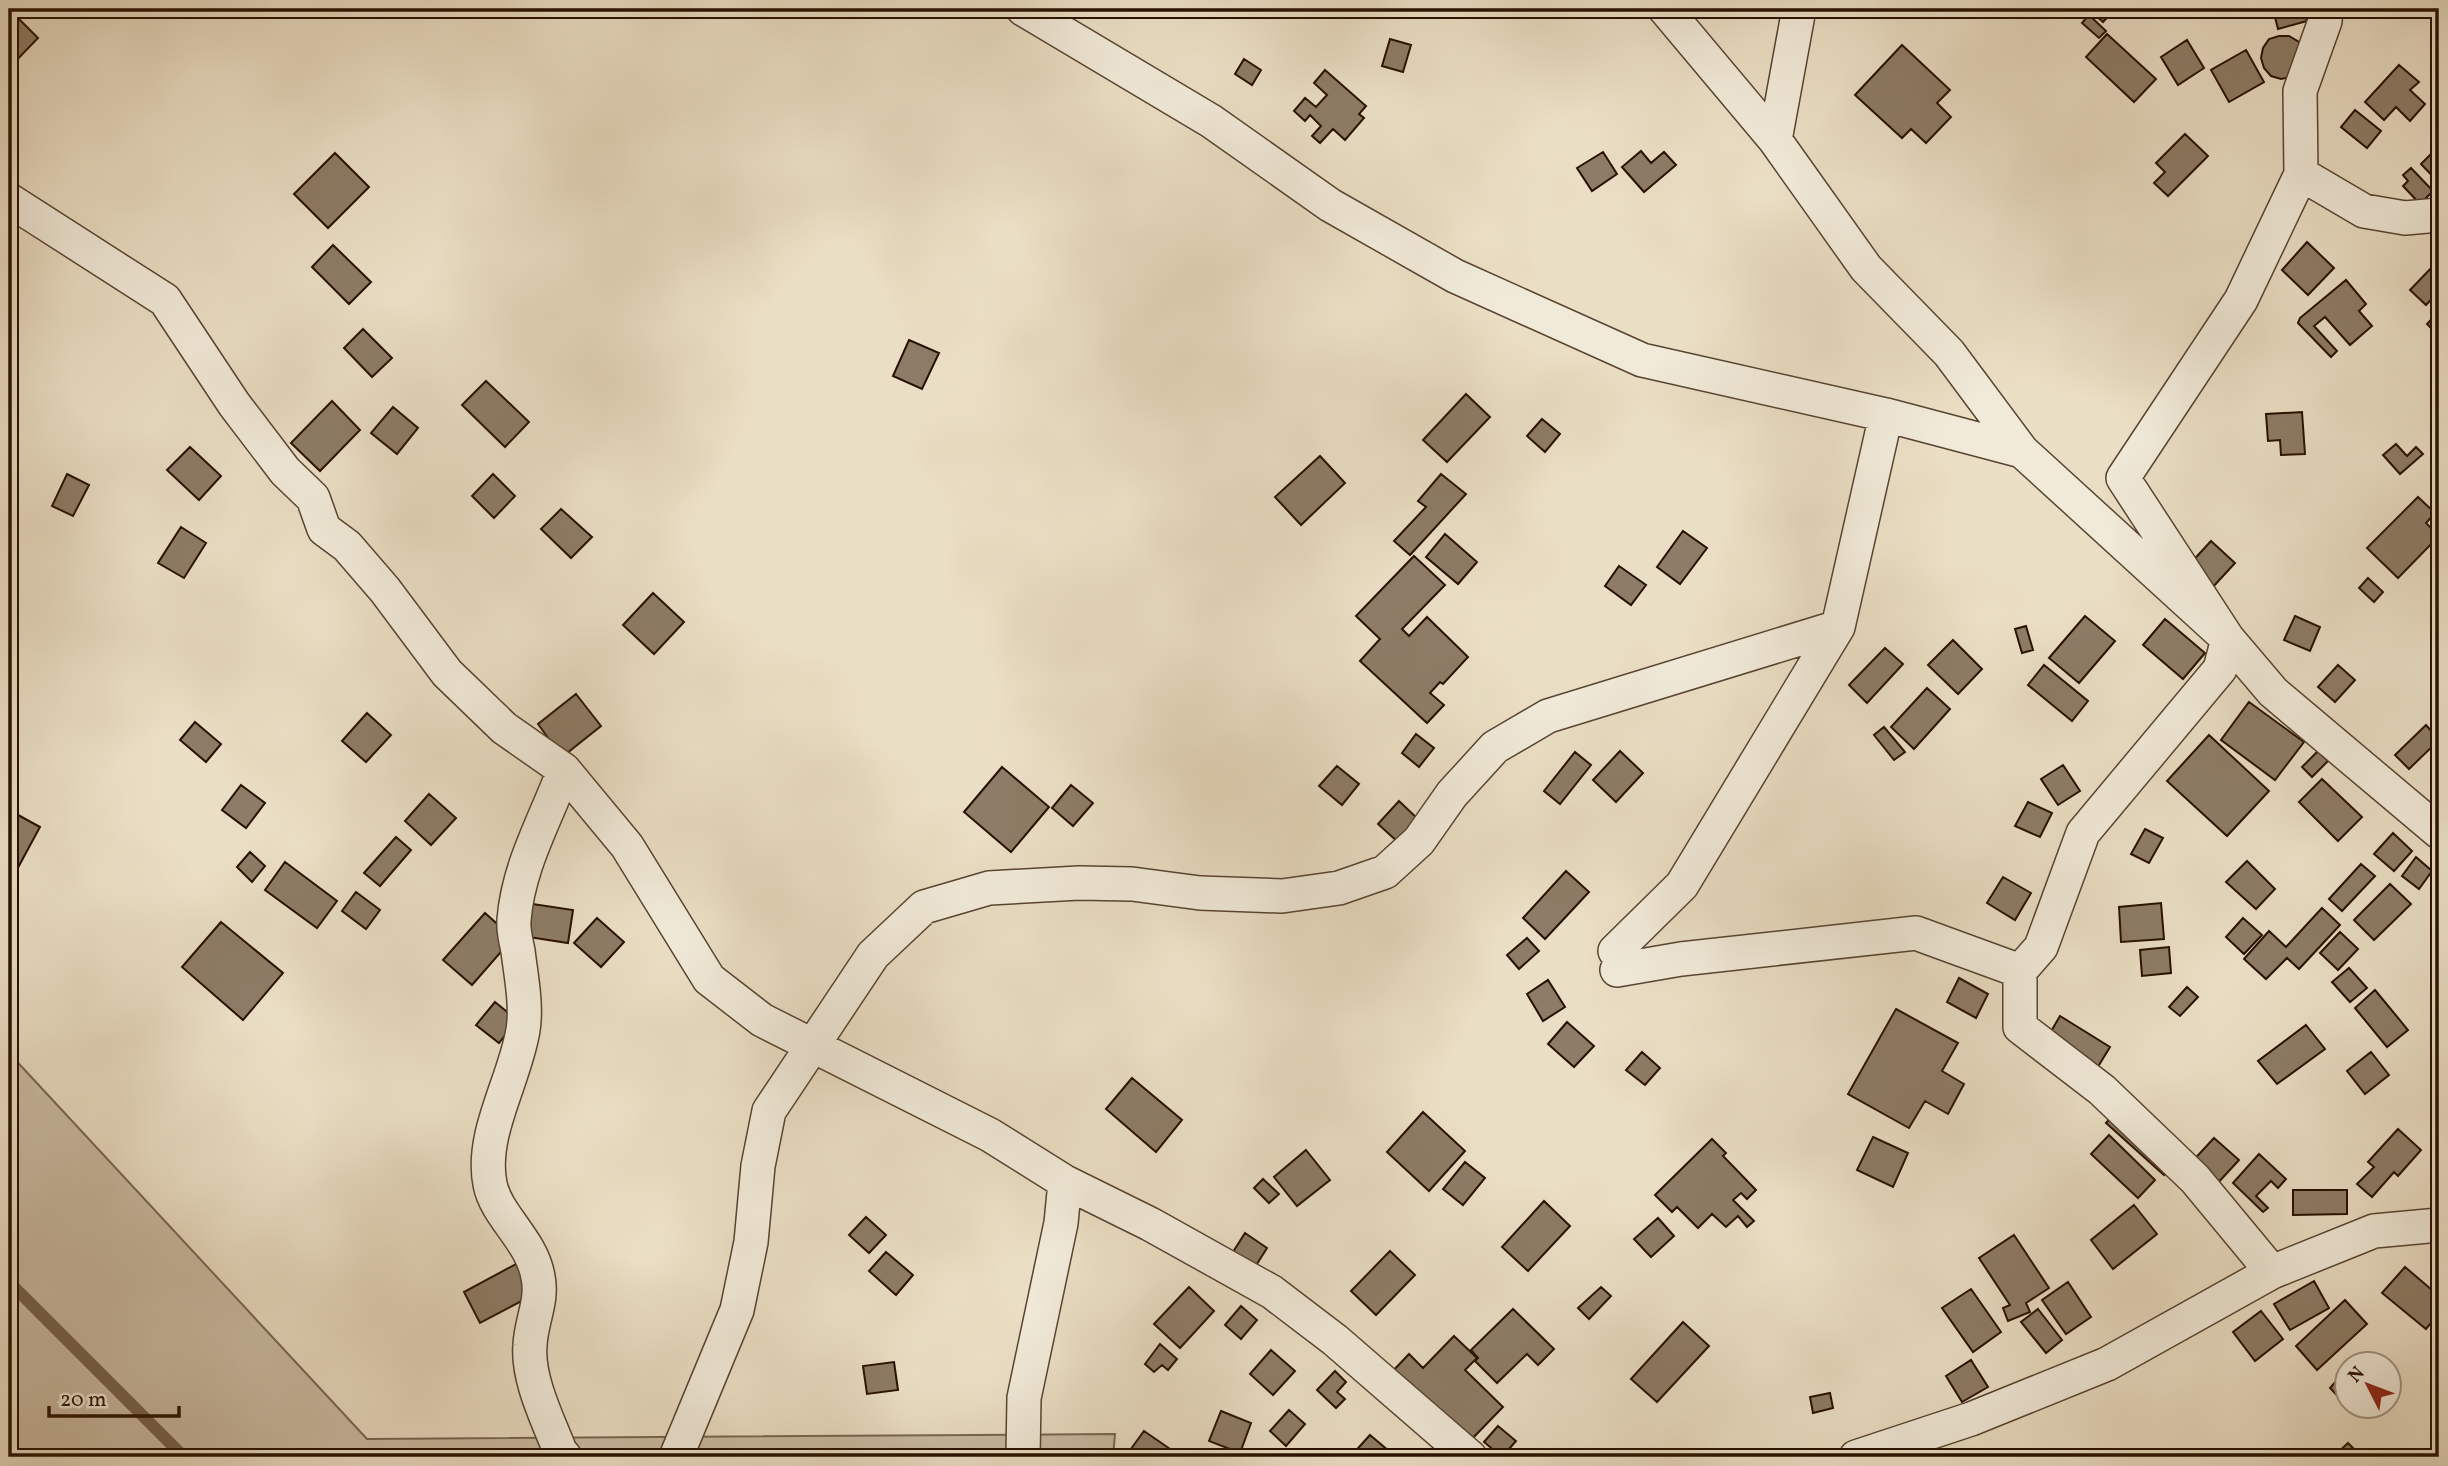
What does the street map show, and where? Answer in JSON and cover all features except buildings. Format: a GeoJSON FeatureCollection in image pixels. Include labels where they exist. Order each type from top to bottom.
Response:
{"type":"FeatureCollection","features":[{"type":"Feature","properties":{"kind":"street"},"geometry":{"type":"LineString","coordinates":[[1023,9],[1211,121],[1330,205],[1455,276],[1642,360],[1886,415],[2022,451]]}},
{"type":"Feature","properties":{"kind":"street"},"geometry":{"type":"LineString","coordinates":[[1665,9],[1775,140],[1866,268],[1950,353],[2022,451],[2228,639],[2281,699],[2439,832]]}},
{"type":"Feature","properties":{"kind":"street"},"geometry":{"type":"LineString","coordinates":[[1775,140],[1799,9]]}},
{"type":"Feature","properties":{"kind":"street"},"geometry":{"type":"LineString","coordinates":[[2272,1272],[2194,1180],[2102,1090],[2020,1027],[2020,971],[2041,947],[2084,833],[2220,669],[2228,639],[2123,478],[2241,300],[2301,174],[2300,91],[2325,21],[2326,9]]}},
{"type":"Feature","properties":{"kind":"street"},"geometry":{"type":"LineString","coordinates":[[2301,174],[2364,211],[2405,218],[2439,215]]}},
{"type":"Feature","properties":{"kind":"street"},"geometry":{"type":"LineString","coordinates":[[9,200],[165,300],[234,404],[285,471],[313,498],[324,529],[347,546],[385,590],[447,673],[504,728],[564,770],[627,846],[709,979],[762,1020],[990,1135],[1065,1182],[1150,1224],[1272,1292],[1335,1340],[1470,1457]]}},
{"type":"Feature","properties":{"kind":"street"},"geometry":{"type":"LineString","coordinates":[[1886,415],[1838,627],[1682,885],[1616,960],[1681,959],[1916,933],[2020,971]]}},
{"type":"Feature","properties":{"kind":"street"},"geometry":{"type":"LineString","coordinates":[[676,1457],[737,1310],[751,1242],[758,1166],[769,1111],[873,955],[924,906],[989,888],[1079,883],[1132,884],[1200,893],[1282,896],[1339,888],[1385,872],[1419,841],[1452,794],[1495,747],[1548,716],[1838,627]]}},
{"type":"Feature","properties":{"kind":"street"},"geometry":{"type":"LineString","coordinates":[[564,770],[522,870],[513,922],[522,981],[523,1029],[487,1155],[490,1186],[502,1212],[524,1241],[538,1275],[540,1297],[529,1346],[535,1387],[560,1451],[565,1457]]}},
{"type":"Feature","properties":{"kind":"street"},"geometry":{"type":"LineString","coordinates":[[1023,1457],[1024,1398],[1061,1223],[1065,1182]]}},
{"type":"Feature","properties":{"kind":"street"},"geometry":{"type":"LineString","coordinates":[[1856,1457],[1971,1419],[2107,1364],[2272,1272],[2374,1231],[2439,1225]]}},
{"type":"Feature","properties":{"kind":"shaded area"},"geometry":{"type":"Polygon","coordinates":[[[9,1053],[367,1439],[1115,1434],[1113,1457],[9,1457],[9,1053]]]}},
{"type":"Feature","properties":{"kind":"waterway"},"geometry":{"type":"LineString","coordinates":[[9,1282],[184,1457]]}}]}
